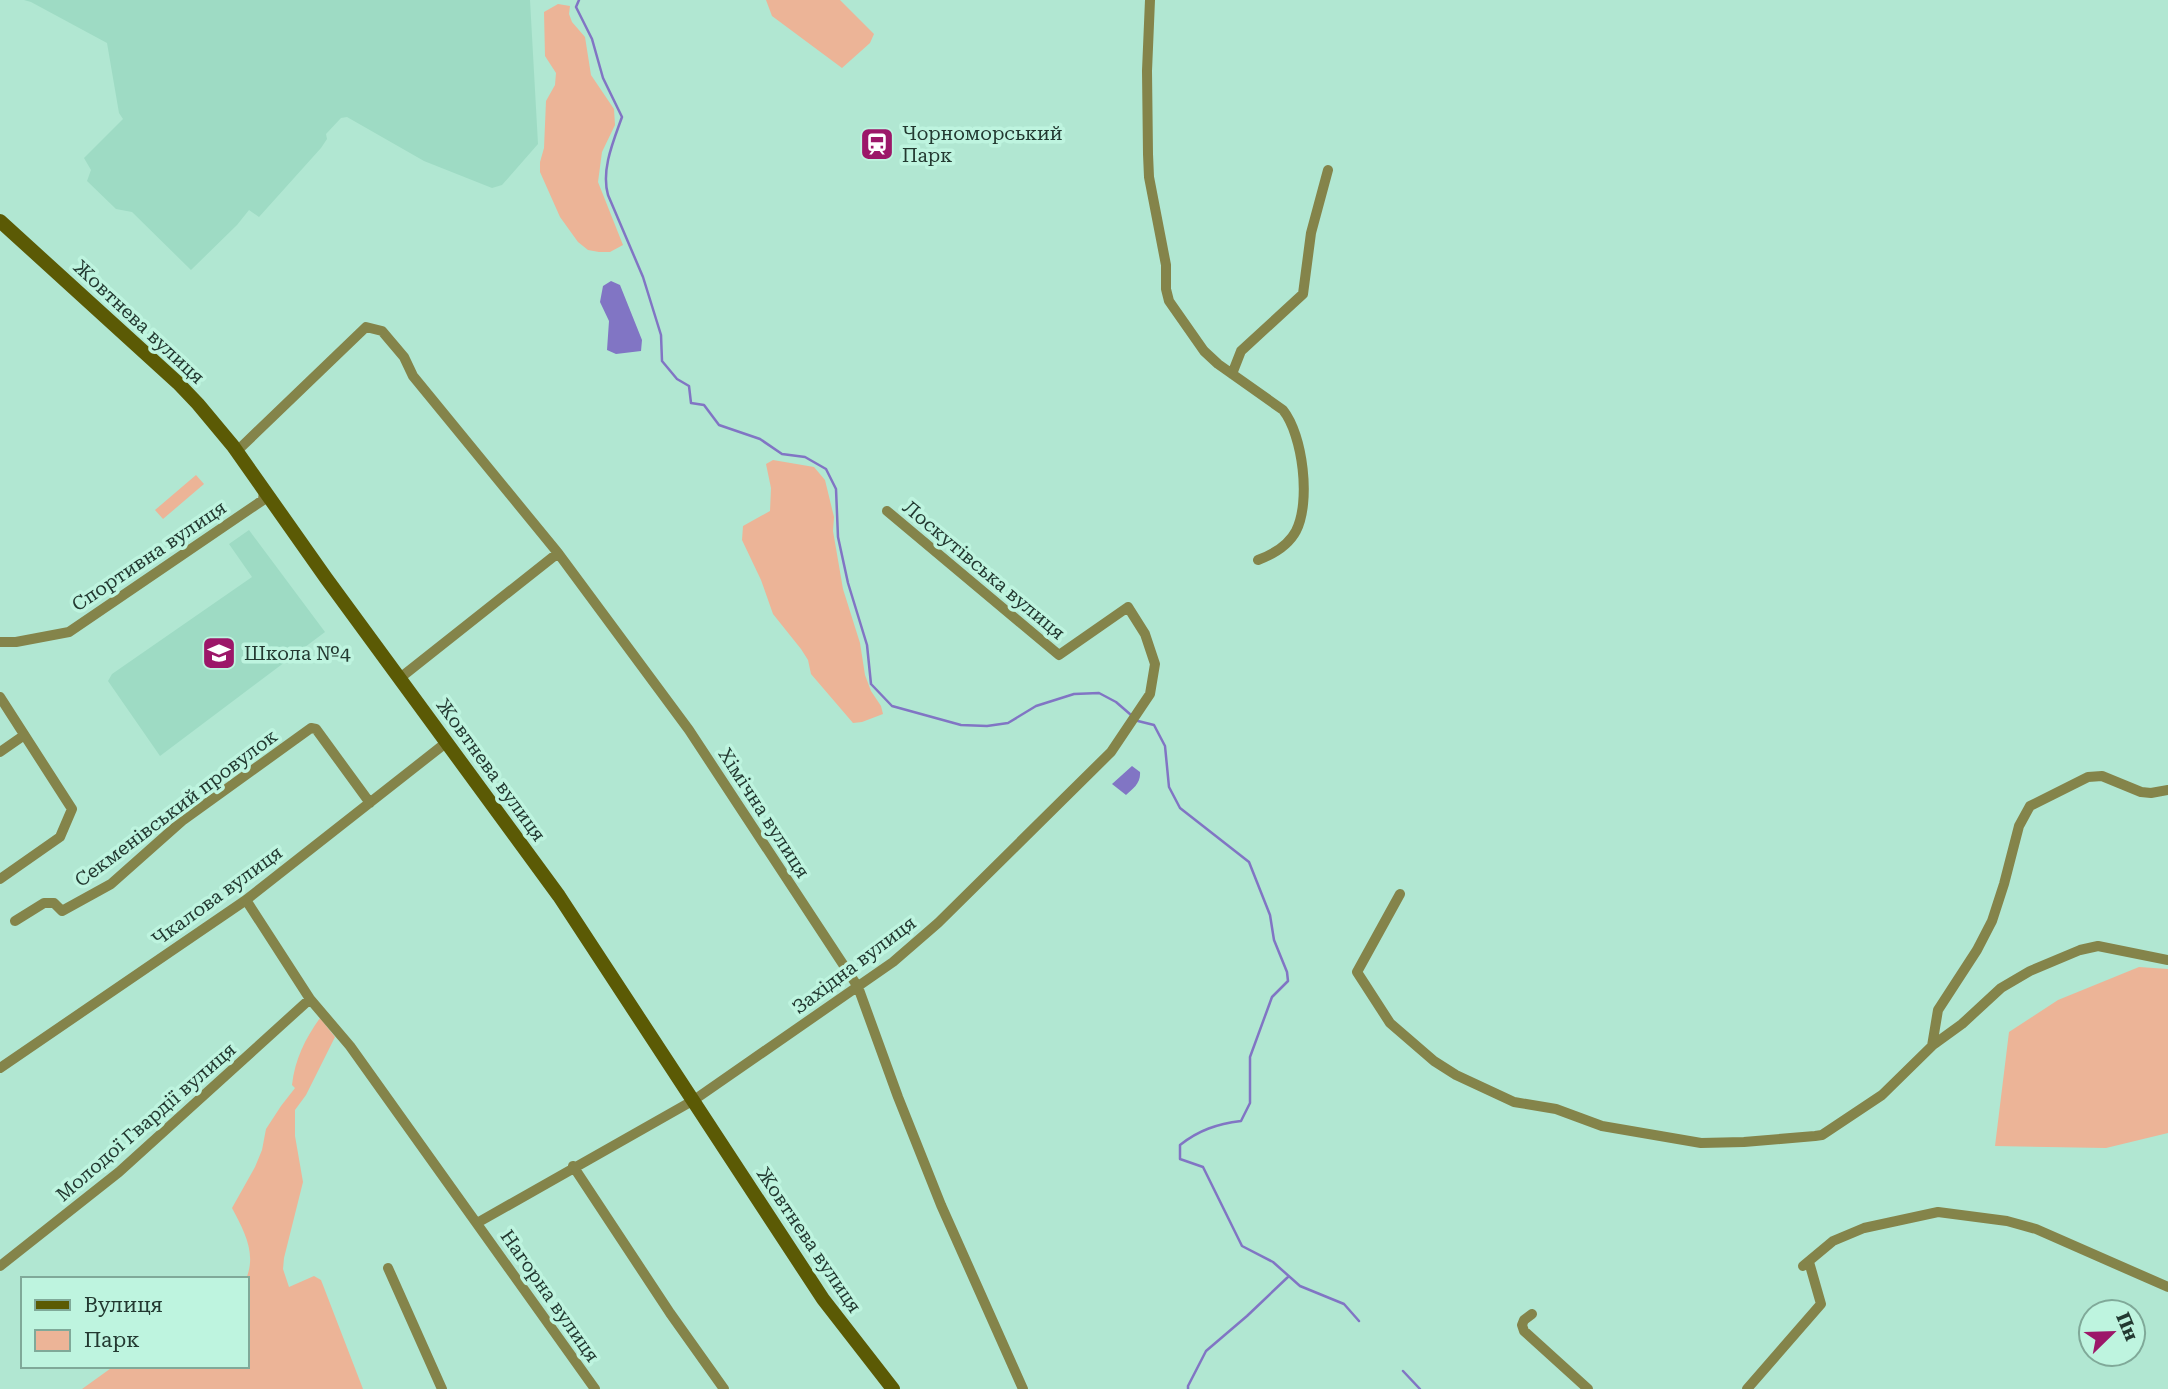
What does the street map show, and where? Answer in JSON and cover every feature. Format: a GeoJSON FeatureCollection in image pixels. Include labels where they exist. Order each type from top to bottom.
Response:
{"type":"FeatureCollection","features":[{"type":"Feature","properties":{"kind":"main road","name":"Жовтнева вулиця"},"geometry":{"type":"LineString","coordinates":[[0,221],[178,383],[237,452],[559,896],[823,1299],[893,1389]]}},
{"type":"Feature","properties":{"kind":"street"},"geometry":{"type":"LineString","coordinates":[[1150,0],[1147,71],[1149,177],[1166,265],[1167,296],[1175,313],[1204,351],[1283,410],[1299,444],[1303,494],[1297,529],[1288,543],[1273,554],[1258,560]]}},
{"type":"Feature","properties":{"kind":"street"},"geometry":{"type":"LineString","coordinates":[[1232,374],[1241,351],[1303,294],[1311,233],[1328,170]]}},
{"type":"Feature","properties":{"kind":"street","name":"Хімічна вулиця"},"geometry":{"type":"LineString","coordinates":[[237,452],[366,327],[382,331],[404,357],[422,387],[558,553],[689,730],[858,987],[941,1205],[1023,1389]]}},
{"type":"Feature","properties":{"kind":"street","name":"Спортивна вулиця"},"geometry":{"type":"LineString","coordinates":[[0,642],[16,642],[69,632],[263,500],[264,490]]}},
{"type":"Feature","properties":{"kind":"street","name":"Лоскутівська вулиця"},"geometry":{"type":"LineString","coordinates":[[887,511],[1059,655],[1128,607]]}},
{"type":"Feature","properties":{"kind":"street"},"geometry":{"type":"LineString","coordinates":[[400,678],[558,553]]}},
{"type":"Feature","properties":{"kind":"street","name":"Західна вулиця"},"geometry":{"type":"LineString","coordinates":[[477,1223],[573,1166],[694,1100],[893,962],[938,923],[1111,752],[1150,694],[1155,664],[1144,634],[1128,607]]}},
{"type":"Feature","properties":{"kind":"street"},"geometry":{"type":"LineString","coordinates":[[0,697],[72,809],[60,837],[0,879]]}},
{"type":"Feature","properties":{"kind":"street","name":"Секменівський провулок"},"geometry":{"type":"LineString","coordinates":[[15,921],[44,903],[54,903],[62,911],[111,884],[182,821],[311,728],[316,729],[370,803]]}},
{"type":"Feature","properties":{"kind":"street"},"geometry":{"type":"LineString","coordinates":[[0,752],[23,736]]}},
{"type":"Feature","properties":{"kind":"street","name":"Чкалова вулиця"},"geometry":{"type":"LineString","coordinates":[[0,1068],[246,900],[447,742]]}},
{"type":"Feature","properties":{"kind":"street"},"geometry":{"type":"LineString","coordinates":[[1932,1046],[1938,1010],[1977,950],[1992,921],[2019,827],[2030,806],[2088,777],[2102,776],[2141,792],[2168,790]]}},
{"type":"Feature","properties":{"kind":"street"},"geometry":{"type":"LineString","coordinates":[[1400,894],[1357,972],[1390,1023],[1434,1061],[1456,1075],[1514,1102],[1556,1109],[1602,1126],[1700,1143],[1798,1139],[1822,1135],[1882,1095],[1932,1046],[1962,1024],[2001,988],[2030,971],[2080,950],[2098,947],[2168,960]]}},
{"type":"Feature","properties":{"kind":"street","name":"Нагорна вулиця"},"geometry":{"type":"LineString","coordinates":[[246,900],[310,999],[350,1046],[595,1389]]}},
{"type":"Feature","properties":{"kind":"street","name":"Молодої Гвардії вулиця"},"geometry":{"type":"LineString","coordinates":[[0,1266],[119,1172],[310,999]]}},
{"type":"Feature","properties":{"kind":"street"},"geometry":{"type":"LineString","coordinates":[[573,1166],[670,1313],[724,1389]]}},
{"type":"Feature","properties":{"kind":"street"},"geometry":{"type":"LineString","coordinates":[[1747,1389],[1821,1304],[1806,1264],[1833,1241],[1864,1227],[1938,1212],[2007,1220],[2036,1229],[2168,1287]]}},
{"type":"Feature","properties":{"kind":"street"},"geometry":{"type":"LineString","coordinates":[[388,1268],[442,1389]]}},
{"type":"Feature","properties":{"kind":"street"},"geometry":{"type":"LineString","coordinates":[[1532,1314],[1524,1320],[1524,1331],[1588,1389]]}},
{"type":"Feature","properties":{"kind":"shaded area"},"geometry":{"type":"Polygon","coordinates":[[[24,0],[530,0],[538,144],[502,185],[492,188],[424,161],[347,117],[341,118],[326,134],[327,139],[321,148],[259,217],[249,210],[191,270],[132,212],[116,209],[87,181],[91,170],[84,158],[123,119],[119,113],[107,43],[24,0]]]}},
{"type":"Feature","properties":{"kind":"shaded area"},"geometry":{"type":"Polygon","coordinates":[[[611,281],[620,285],[642,340],[641,351],[616,354],[607,350],[609,321],[600,302],[603,286],[611,281]]]}},
{"type":"Feature","properties":{"kind":"shaded area","name":"Школа №4"},"geometry":{"type":"Polygon","coordinates":[[[249,530],[325,632],[160,756],[108,681],[112,674],[252,577],[229,544],[249,530]]]}},
{"type":"Feature","properties":{"kind":"shaded area"},"geometry":{"type":"Polygon","coordinates":[[[1132,766],[1140,772],[1140,776],[1136,785],[1126,795],[1112,784],[1132,766]]]}},
{"type":"Feature","properties":{"kind":"green space"},"geometry":{"type":"Polygon","coordinates":[[[766,0],[840,0],[874,34],[870,43],[842,68],[772,16],[766,0]]]}},
{"type":"Feature","properties":{"kind":"green space"},"geometry":{"type":"Polygon","coordinates":[[[558,4],[570,6],[572,22],[585,37],[591,75],[614,109],[615,125],[602,152],[598,182],[623,245],[610,252],[588,250],[578,242],[560,217],[540,172],[546,101],[555,85],[556,73],[545,56],[544,12],[558,4]]]}},
{"type":"Feature","properties":{"kind":"green space"},"geometry":{"type":"Polygon","coordinates":[[[773,460],[814,467],[825,480],[834,517],[833,531],[843,589],[860,643],[865,675],[883,714],[853,723],[811,674],[808,660],[773,614],[742,540],[743,526],[770,511],[771,488],[766,464],[773,460]]]}},
{"type":"Feature","properties":{"kind":"green space"},"geometry":{"type":"Polygon","coordinates":[[[196,475],[204,484],[163,519],[155,510],[196,475]]]}},
{"type":"Feature","properties":{"kind":"green space"},"geometry":{"type":"Polygon","coordinates":[[[2139,967],[2168,969],[2168,1133],[2106,1148],[1995,1146],[2009,1032],[2058,1000],[2139,967]]]}},
{"type":"Feature","properties":{"kind":"green space"},"geometry":{"type":"Polygon","coordinates":[[[320,1018],[335,1037],[306,1095],[295,1110],[295,1136],[303,1182],[283,1269],[289,1287],[314,1276],[321,1280],[363,1389],[82,1389],[111,1368],[248,1368],[247,1277],[250,1251],[232,1208],[255,1167],[266,1129],[295,1088],[292,1085],[293,1076],[305,1042],[320,1018]]]}},
{"type":"Feature","properties":{"kind":"waterway"},"geometry":{"type":"LineString","coordinates":[[579,0],[576,7],[592,39],[603,78],[622,117],[609,156],[606,185],[643,277],[661,335],[662,361],[677,379],[689,386],[691,403],[704,405],[719,425],[760,439],[782,454],[805,457],[826,469],[836,489],[838,537],[848,583],[867,645],[871,684],[892,706],[961,725],[987,726],[1008,723],[1036,706],[1074,694],[1099,693],[1116,702],[1138,721],[1154,725],[1165,746],[1169,787],[1180,808],[1249,862],[1270,915],[1274,940],[1288,981],[1272,997],[1250,1057],[1250,1103],[1241,1121],[1216,1126],[1194,1135],[1180,1145],[1180,1159],[1203,1167],[1242,1246],[1273,1262],[1300,1286],[1344,1304],[1359,1321]]}},
{"type":"Feature","properties":{"kind":"waterway"},"geometry":{"type":"LineString","coordinates":[[1188,1389],[1206,1351],[1289,1276]]}},
{"type":"Feature","properties":{"kind":"waterway"},"geometry":{"type":"LineString","coordinates":[[1403,1371],[1420,1389]]}},
{"type":"Feature","properties":{"kind":"place","name":"Чорноморський Парк"},"geometry":{"type":"Point","coordinates":[877,144]}},
{"type":"Feature","properties":{"kind":"place","name":"Школа №4"},"geometry":{"type":"Point","coordinates":[219,653]}}]}
